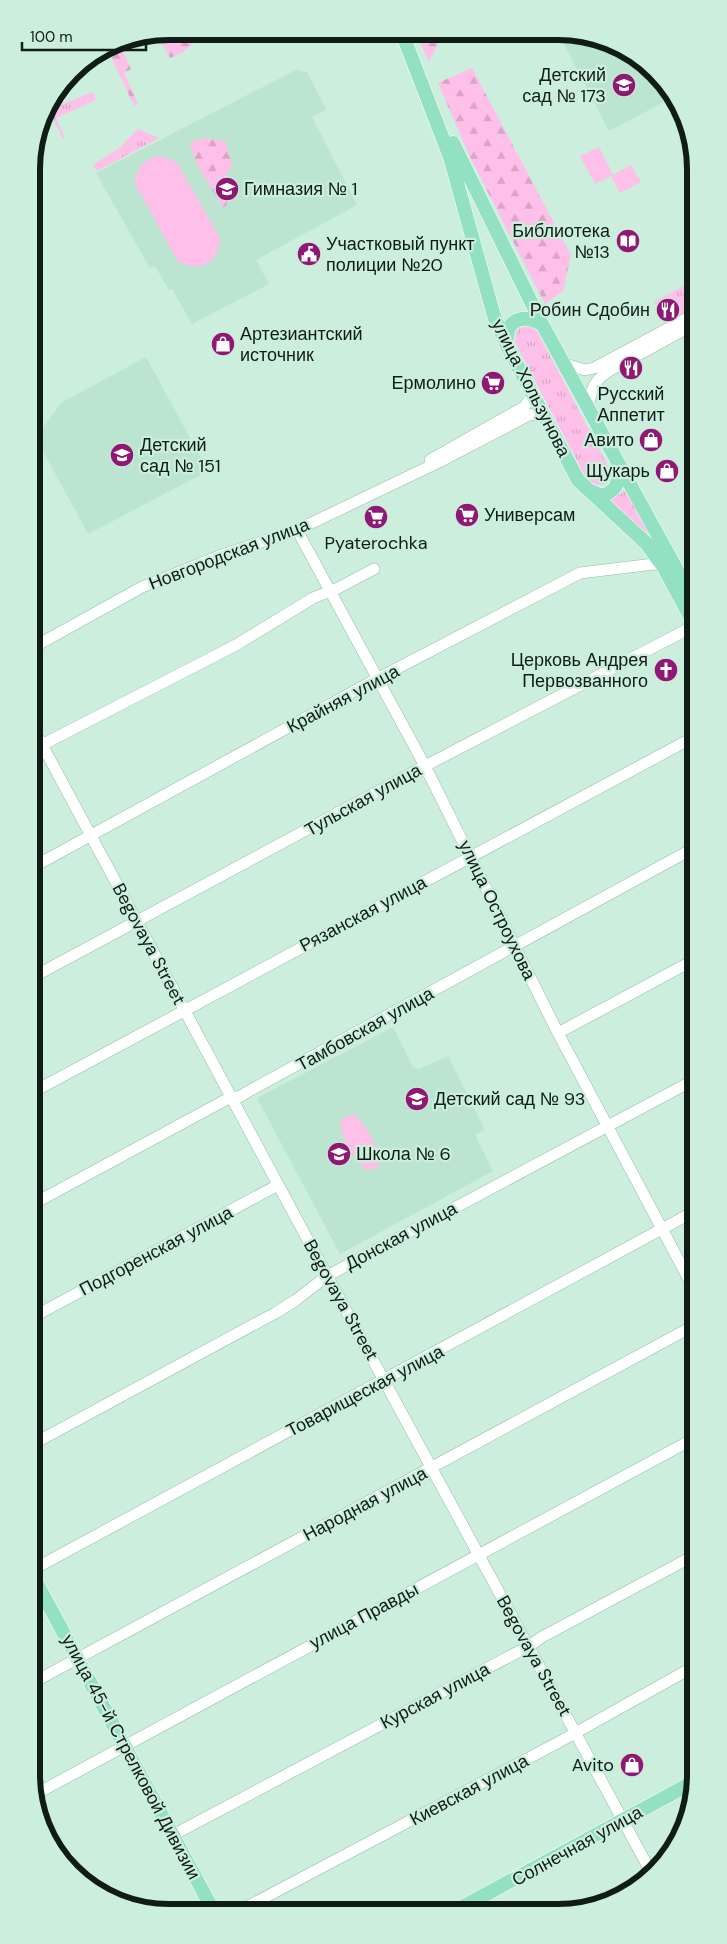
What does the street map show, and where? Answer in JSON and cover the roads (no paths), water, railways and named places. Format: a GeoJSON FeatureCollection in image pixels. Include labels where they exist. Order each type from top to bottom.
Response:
{"type":"FeatureCollection","features":[{"type":"Feature","properties":{"kind":"main road","name":"улица Хользунова"},"geometry":{"type":"LineString","coordinates":[[405,40],[450,157],[494,316],[506,344],[578,480],[646,543],[663,566],[687,612]]}},
{"type":"Feature","properties":{"kind":"main road"},"geometry":{"type":"LineString","coordinates":[[413,40],[458,156],[542,324],[687,588]]}},
{"type":"Feature","properties":{"kind":"main road"},"geometry":{"type":"LineString","coordinates":[[464,207],[467,198],[473,196],[480,199]]}},
{"type":"Feature","properties":{"kind":"main road"},"geometry":{"type":"LineString","coordinates":[[506,344],[509,327],[518,320],[529,318],[542,324]]}},
{"type":"Feature","properties":{"kind":"main road"},"geometry":{"type":"LineString","coordinates":[[588,490],[602,496],[612,492],[618,484],[620,468]]}},
{"type":"Feature","properties":{"kind":"main road","name":"улица 45-й Стрелковой Дивизии"},"geometry":{"type":"LineString","coordinates":[[40,1589],[210,1904]]}},
{"type":"Feature","properties":{"kind":"main road","name":"Солнечная улица"},"geometry":{"type":"LineString","coordinates":[[468,1904],[687,1786]]}},
{"type":"Feature","properties":{"kind":"street"},"geometry":{"type":"LineString","coordinates":[[565,364],[585,370],[594,368],[687,318]]}},
{"type":"Feature","properties":{"kind":"street"},"geometry":{"type":"LineString","coordinates":[[588,408],[591,390],[596,380],[607,372],[687,328]]}},
{"type":"Feature","properties":{"kind":"street","name":"Новгородская улица"},"geometry":{"type":"LineString","coordinates":[[402,480],[440,454],[524,407],[533,395]]}},
{"type":"Feature","properties":{"kind":"street","name":"Новгородская улица"},"geometry":{"type":"LineString","coordinates":[[40,644],[142,587],[179,570],[296,530],[402,480],[529,415],[543,413]]}},
{"type":"Feature","properties":{"kind":"street","name":"улица Остроухова"},"geometry":{"type":"LineString","coordinates":[[296,530],[425,766],[558,1034],[687,1276]]}},
{"type":"Feature","properties":{"kind":"street","name":"Крайняя улица"},"geometry":{"type":"LineString","coordinates":[[40,863],[580,573],[654,564],[663,566]]}},
{"type":"Feature","properties":{"kind":"street"},"geometry":{"type":"LineString","coordinates":[[40,746],[236,645],[313,598],[374,569]]}},
{"type":"Feature","properties":{"kind":"street","name":"Тульская улица"},"geometry":{"type":"LineString","coordinates":[[40,973],[425,766],[687,629]]}},
{"type":"Feature","properties":{"kind":"street","name":"Рязанская улица"},"geometry":{"type":"LineString","coordinates":[[40,1088],[687,742]]}},
{"type":"Feature","properties":{"kind":"street","name":"Begovaya Street"},"geometry":{"type":"LineString","coordinates":[[40,753],[91,836],[138,922],[327,1276],[648,1867]]}},
{"type":"Feature","properties":{"kind":"street","name":"Тамбовская улица"},"geometry":{"type":"LineString","coordinates":[[40,1200],[231,1097],[239,1097],[687,852]]}},
{"type":"Feature","properties":{"kind":"street"},"geometry":{"type":"LineString","coordinates":[[558,1034],[687,964]]}},
{"type":"Feature","properties":{"kind":"street","name":"Донская улица"},"geometry":{"type":"LineString","coordinates":[[40,1441],[277,1312],[327,1276],[687,1084]]}},
{"type":"Feature","properties":{"kind":"street","name":"Подгоренская улица"},"geometry":{"type":"LineString","coordinates":[[40,1313],[278,1185]]}},
{"type":"Feature","properties":{"kind":"street","name":"Товарищеская улица"},"geometry":{"type":"LineString","coordinates":[[40,1566],[687,1214]]}},
{"type":"Feature","properties":{"kind":"street","name":"Народная улица"},"geometry":{"type":"LineString","coordinates":[[40,1679],[687,1329]]}},
{"type":"Feature","properties":{"kind":"street","name":"улица Правды"},"geometry":{"type":"LineString","coordinates":[[41,1791],[687,1442]]}},
{"type":"Feature","properties":{"kind":"street","name":"Курская улица"},"geometry":{"type":"LineString","coordinates":[[173,1835],[529,1646],[542,1637],[687,1559]]}},
{"type":"Feature","properties":{"kind":"street","name":"Киевская улица"},"geometry":{"type":"LineString","coordinates":[[252,1904],[576,1732],[687,1670]]}},
{"type":"Feature","properties":{"kind":"place","name":"Детский сад № 173"},"geometry":{"type":"Point","coordinates":[624,85]}},
{"type":"Feature","properties":{"kind":"place","name":"Гимназия № 1"},"geometry":{"type":"Point","coordinates":[227,189]}},
{"type":"Feature","properties":{"kind":"place","name":"Библиотека №13"},"geometry":{"type":"Point","coordinates":[628,241]}},
{"type":"Feature","properties":{"kind":"place","name":"Участковый пункт полиции №20"},"geometry":{"type":"Point","coordinates":[309,254]}},
{"type":"Feature","properties":{"kind":"place","name":"Робин Сдобин"},"geometry":{"type":"Point","coordinates":[668,310]}},
{"type":"Feature","properties":{"kind":"place","name":"Артезиантский источник"},"geometry":{"type":"Point","coordinates":[223,344]}},
{"type":"Feature","properties":{"kind":"place","name":"Русский Аппетит"},"geometry":{"type":"Point","coordinates":[631,368]}},
{"type":"Feature","properties":{"kind":"place","name":"Ермолино"},"geometry":{"type":"Point","coordinates":[493,383]}},
{"type":"Feature","properties":{"kind":"place","name":"Авито"},"geometry":{"type":"Point","coordinates":[651,440]}},
{"type":"Feature","properties":{"kind":"place","name":"Детский сад № 151"},"geometry":{"type":"Point","coordinates":[122,455]}},
{"type":"Feature","properties":{"kind":"place","name":"Щукарь"},"geometry":{"type":"Point","coordinates":[667,471]}},
{"type":"Feature","properties":{"kind":"place","name":"Универсам"},"geometry":{"type":"Point","coordinates":[467,515]}},
{"type":"Feature","properties":{"kind":"place","name":"Pyaterochka"},"geometry":{"type":"Point","coordinates":[376,517]}},
{"type":"Feature","properties":{"kind":"place","name":"Церковь Андрея Первозванного"},"geometry":{"type":"Point","coordinates":[666,670]}},
{"type":"Feature","properties":{"kind":"place","name":"Детский сад № 93"},"geometry":{"type":"Point","coordinates":[417,1099]}},
{"type":"Feature","properties":{"kind":"place","name":"Школа № 6"},"geometry":{"type":"Point","coordinates":[339,1154]}},
{"type":"Feature","properties":{"kind":"place","name":"Avito"},"geometry":{"type":"Point","coordinates":[632,1765]}}]}
